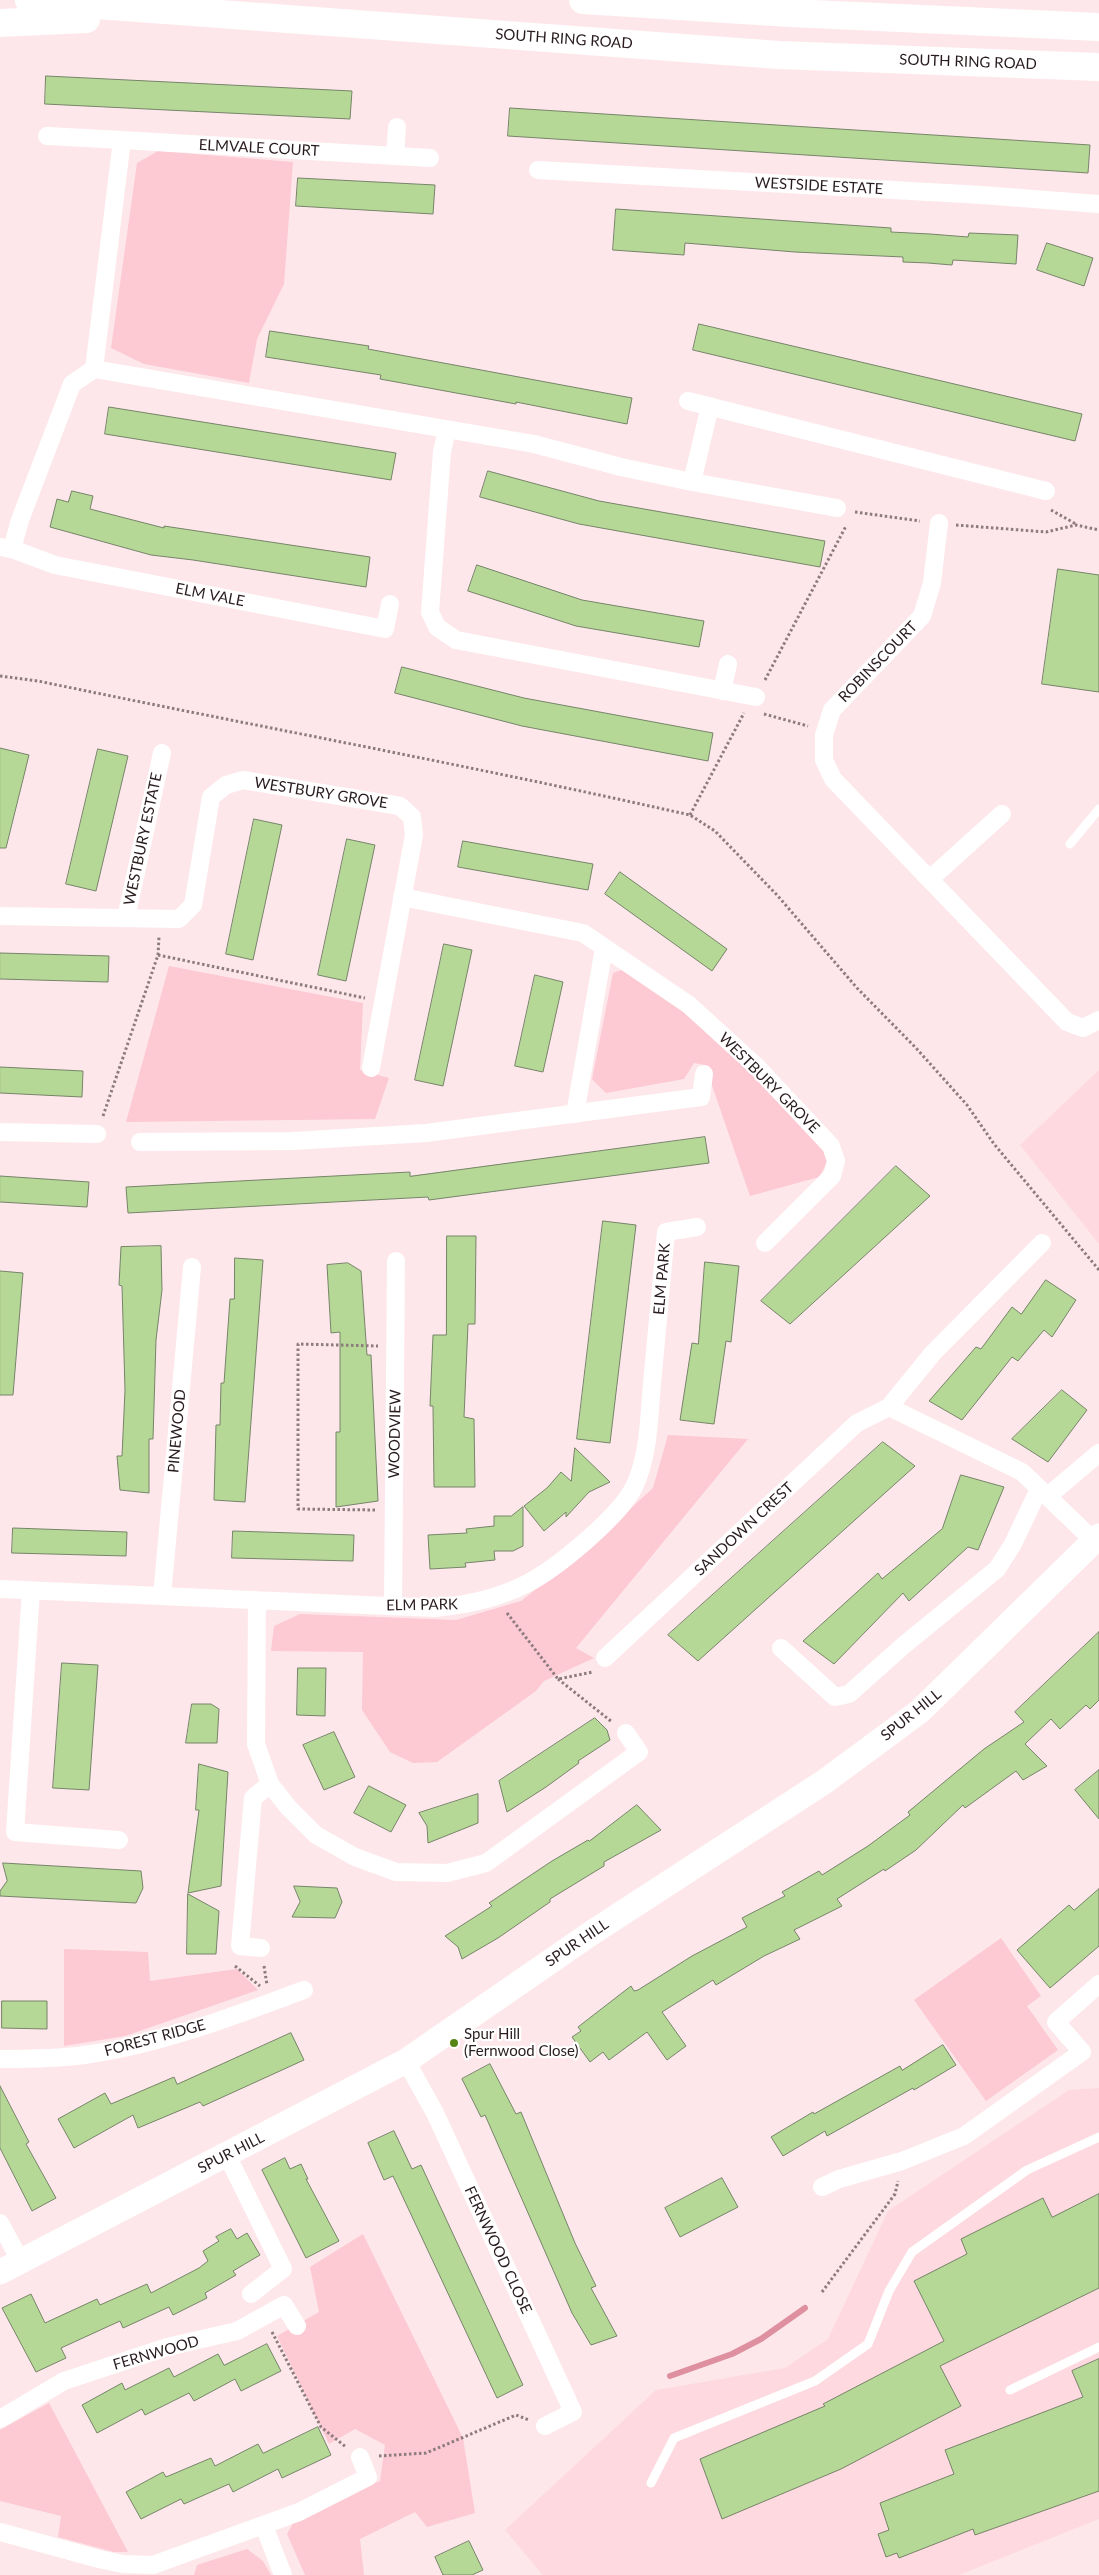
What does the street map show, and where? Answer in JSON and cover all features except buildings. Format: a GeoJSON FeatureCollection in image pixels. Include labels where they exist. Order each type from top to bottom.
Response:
{"type":"FeatureCollection","features":[{"type":"Feature","properties":{"kind":"highway","name":"SOUTH RING ROAD"},"geometry":{"type":"LineString","coordinates":[[29,0],[779,55],[1099,67]]}},
{"type":"Feature","properties":{"kind":"highway"},"geometry":{"type":"LineString","coordinates":[[583,0],[790,13],[1099,27]]}},
{"type":"Feature","properties":{"kind":"highway"},"geometry":{"type":"LineString","coordinates":[[694,0],[790,13]]}},
{"type":"Feature","properties":{"kind":"highway"},"geometry":{"type":"LineString","coordinates":[[0,23],[195,12]]}},
{"type":"Feature","properties":{"kind":"street"},"geometry":{"type":"LineString","coordinates":[[395,156],[397,127]]}},
{"type":"Feature","properties":{"kind":"street","name":"ELMVALE COURT"},"geometry":{"type":"LineString","coordinates":[[47,136],[430,158]]}},
{"type":"Feature","properties":{"kind":"street"},"geometry":{"type":"LineString","coordinates":[[122,140],[94,369],[534,444],[621,467],[846,514]]}},
{"type":"Feature","properties":{"kind":"street","name":"WESTSIDE ESTATE"},"geometry":{"type":"LineString","coordinates":[[538,170],[962,194],[1099,204]]}},
{"type":"Feature","properties":{"kind":"street","name":"ELM VALE"},"geometry":{"type":"LineString","coordinates":[[94,369],[72,384],[20,520],[6,548],[54,565],[385,628],[390,604]]}},
{"type":"Feature","properties":{"kind":"street"},"geometry":{"type":"LineString","coordinates":[[688,401],[1046,491]]}},
{"type":"Feature","properties":{"kind":"street"},"geometry":{"type":"LineString","coordinates":[[692,482],[710,406]]}},
{"type":"Feature","properties":{"kind":"street"},"geometry":{"type":"LineString","coordinates":[[447,429],[442,452],[430,612],[437,627],[456,640],[722,691],[751,704]]}},
{"type":"Feature","properties":{"kind":"street","name":"ROBINSCOURT"},"geometry":{"type":"LineString","coordinates":[[940,524],[932,584],[922,616],[832,710],[826,730],[824,760],[833,779],[1067,1022],[1084,1028],[1099,1020]]}},
{"type":"Feature","properties":{"kind":"street"},"geometry":{"type":"LineString","coordinates":[[722,691],[728,664]]}},
{"type":"Feature","properties":{"kind":"street","name":"WESTBURY ESTATE"},"geometry":{"type":"LineString","coordinates":[[0,916],[126,918],[162,753]]}},
{"type":"Feature","properties":{"kind":"street","name":"WESTBURY GROVE"},"geometry":{"type":"LineString","coordinates":[[126,918],[179,919],[192,905],[211,797],[226,785],[243,780],[400,806],[412,817],[414,835],[371,1068]]}},
{"type":"Feature","properties":{"kind":"street"},"geometry":{"type":"LineString","coordinates":[[930,879],[1002,814]]}},
{"type":"Feature","properties":{"kind":"street","name":"WESTBURY GROVE"},"geometry":{"type":"LineString","coordinates":[[402,897],[583,933],[689,1006],[756,1067],[831,1146],[836,1160],[832,1176],[765,1243]]}},
{"type":"Feature","properties":{"kind":"street"},"geometry":{"type":"LineString","coordinates":[[575,1114],[604,948]]}},
{"type":"Feature","properties":{"kind":"street"},"geometry":{"type":"LineString","coordinates":[[140,1142],[292,1141],[407,1134],[575,1114],[701,1097],[704,1074]]}},
{"type":"Feature","properties":{"kind":"street"},"geometry":{"type":"LineString","coordinates":[[0,1132],[97,1134]]}},
{"type":"Feature","properties":{"kind":"street","name":"ELM PARK"},"geometry":{"type":"LineString","coordinates":[[0,1589],[435,1608],[472,1604],[526,1584],[561,1560],[619,1510],[634,1486],[646,1447],[666,1232],[697,1227]]}},
{"type":"Feature","properties":{"kind":"street","name":"SANDOWN CREST"},"geometry":{"type":"LineString","coordinates":[[605,1658],[856,1423],[889,1408],[933,1353],[1042,1244]]}},
{"type":"Feature","properties":{"kind":"street","name":"WOODVIEW"},"geometry":{"type":"LineString","coordinates":[[393,1606],[396,1261]]}},
{"type":"Feature","properties":{"kind":"street","name":"PINEWOOD"},"geometry":{"type":"LineString","coordinates":[[162,1596],[192,1267]]}},
{"type":"Feature","properties":{"kind":"street"},"geometry":{"type":"LineString","coordinates":[[889,1408],[1022,1472],[1096,1538]]}},
{"type":"Feature","properties":{"kind":"street"},"geometry":{"type":"LineString","coordinates":[[781,1648],[835,1696],[849,1694],[904,1645],[997,1569],[1044,1492],[1099,1453]]}},
{"type":"Feature","properties":{"kind":"street","name":"SPUR HILL"},"geometry":{"type":"LineString","coordinates":[[11,2267],[406,2061],[593,1932],[824,1782],[920,1711],[1072,1564],[1096,1538]]}},
{"type":"Feature","properties":{"kind":"street"},"geometry":{"type":"LineString","coordinates":[[31,1590],[15,1832],[119,1840]]}},
{"type":"Feature","properties":{"kind":"street"},"geometry":{"type":"LineString","coordinates":[[257,1600],[256,1744],[270,1784],[316,1835],[355,1857],[396,1872],[447,1873],[486,1863],[639,1752],[626,1733]]}},
{"type":"Feature","properties":{"kind":"street"},"geometry":{"type":"LineString","coordinates":[[261,1948],[240,1946],[253,1798],[270,1784]]}},
{"type":"Feature","properties":{"kind":"street"},"geometry":{"type":"LineString","coordinates":[[822,2188],[839,2179],[902,2161],[964,2136],[1082,2052],[1056,2022],[1099,1984]]}},
{"type":"Feature","properties":{"kind":"street","name":"FOREST RIDGE"},"geometry":{"type":"LineString","coordinates":[[0,2059],[76,2056],[140,2044],[219,2021],[304,1990]]}},
{"type":"Feature","properties":{"kind":"street","name":"FERNWOOD CLOSE"},"geometry":{"type":"LineString","coordinates":[[406,2061],[443,2131],[573,2412],[545,2426]]}},
{"type":"Feature","properties":{"kind":"street"},"geometry":{"type":"LineString","coordinates":[[227,2155],[284,2269],[251,2294]]}},
{"type":"Feature","properties":{"kind":"street"},"geometry":{"type":"LineString","coordinates":[[0,2223],[11,2267]]}},
{"type":"Feature","properties":{"kind":"street","name":"FERNWOOD"},"geometry":{"type":"LineString","coordinates":[[2,2411],[64,2382],[167,2347],[238,2332],[284,2305],[296,2326]]}},
{"type":"Feature","properties":{"kind":"street"},"geometry":{"type":"LineString","coordinates":[[0,2532],[99,2559],[144,2565],[177,2557],[299,2512],[368,2477],[360,2457]]}},
{"type":"Feature","properties":{"kind":"street"},"geometry":{"type":"LineString","coordinates":[[264,2526],[283,2575]]}},
{"type":"Feature","properties":{"kind":"lane"},"geometry":{"type":"LineString","coordinates":[[1070,844],[1099,809]]}},
{"type":"Feature","properties":{"kind":"lane"},"geometry":{"type":"LineString","coordinates":[[651,2483],[674,2438],[815,2381],[868,2344],[889,2291],[912,2252],[1027,2170],[1099,2137]]}},
{"type":"Feature","properties":{"kind":"lane"},"geometry":{"type":"LineString","coordinates":[[1010,2390],[1099,2347]]}},
{"type":"Feature","properties":{"kind":"path"},"geometry":{"type":"LineString","coordinates":[[1046,491],[1048,509],[1076,524],[1099,530]]}},
{"type":"Feature","properties":{"kind":"path"},"geometry":{"type":"LineString","coordinates":[[690,815],[751,704],[846,514],[940,524],[1046,532],[1076,524]]}},
{"type":"Feature","properties":{"kind":"path"},"geometry":{"type":"LineString","coordinates":[[0,676],[38,681],[292,733],[502,773],[690,815],[714,832],[777,895],[857,988],[916,1048],[967,1105],[994,1144],[1099,1270]]}},
{"type":"Feature","properties":{"kind":"path"},"geometry":{"type":"LineString","coordinates":[[751,704],[826,730]]}},
{"type":"Feature","properties":{"kind":"path"},"geometry":{"type":"LineString","coordinates":[[97,1134],[158,955],[161,919]]}},
{"type":"Feature","properties":{"kind":"path"},"geometry":{"type":"LineString","coordinates":[[158,955],[383,1001]]}},
{"type":"Feature","properties":{"kind":"path"},"geometry":{"type":"LineString","coordinates":[[394,1510],[298,1509],[298,1344],[396,1346]]}},
{"type":"Feature","properties":{"kind":"path"},"geometry":{"type":"LineString","coordinates":[[494,1596],[558,1679],[626,1733]]}},
{"type":"Feature","properties":{"kind":"path"},"geometry":{"type":"LineString","coordinates":[[558,1679],[604,1670],[605,1658]]}},
{"type":"Feature","properties":{"kind":"path"},"geometry":{"type":"LineString","coordinates":[[240,1946],[229,1961],[268,1992],[261,1948]]}},
{"type":"Feature","properties":{"kind":"path"},"geometry":{"type":"LineString","coordinates":[[822,2292],[896,2194],[902,2161]]}},
{"type":"Feature","properties":{"kind":"path"},"geometry":{"type":"LineString","coordinates":[[264,2316],[321,2427],[360,2457],[426,2453],[516,2415],[545,2426]]}},
{"type":"Feature","properties":{"kind":"shaded area"},"geometry":{"type":"Polygon","coordinates":[[[158,151],[293,162],[284,284],[257,339],[249,383],[144,364],[111,348],[137,163],[158,151]]]}},
{"type":"Feature","properties":{"kind":"shaded area"},"geometry":{"type":"Polygon","coordinates":[[[169,966],[363,1003],[360,1070],[389,1078],[375,1119],[126,1122],[169,966]]]}},
{"type":"Feature","properties":{"kind":"shaded area"},"geometry":{"type":"Polygon","coordinates":[[[624,969],[688,1009],[826,1150],[828,1161],[819,1177],[750,1196],[705,1065],[694,1063],[684,1079],[606,1093],[592,1079],[613,973],[624,969]]]}},
{"type":"Feature","properties":{"kind":"shaded area"},"geometry":{"type":"Polygon","coordinates":[[[1099,1070],[1099,1244],[1020,1145],[1099,1070]]]}},
{"type":"Feature","properties":{"kind":"shaded area"},"geometry":{"type":"Polygon","coordinates":[[[668,1435],[748,1439],[576,1648],[594,1658],[544,1681],[536,1691],[437,1762],[413,1763],[390,1752],[362,1710],[363,1652],[271,1651],[274,1626],[300,1614],[456,1620],[521,1601],[576,1558],[653,1488],[668,1435]]]}},
{"type":"Feature","properties":{"kind":"shaded area"},"geometry":{"type":"Polygon","coordinates":[[[1001,1938],[1041,1996],[1027,2006],[1058,2050],[986,2101],[914,2000],[1001,1938]]]}},
{"type":"Feature","properties":{"kind":"shaded area"},"geometry":{"type":"Polygon","coordinates":[[[64,1949],[148,1952],[150,1981],[237,1969],[258,1990],[125,2036],[64,2046],[64,1949]]]}},
{"type":"Feature","properties":{"kind":"shaded area"},"geometry":{"type":"Polygon","coordinates":[[[1099,2088],[1099,2519],[959,2575],[543,2575],[505,2530],[656,2390],[785,2368],[828,2339],[888,2211],[1069,2090],[1099,2088]]]}},
{"type":"Feature","properties":{"kind":"shaded area"},"geometry":{"type":"Polygon","coordinates":[[[363,2234],[463,2438],[475,2513],[427,2527],[415,2512],[360,2539],[364,2575],[305,2575],[287,2534],[299,2512],[380,2481],[385,2445],[355,2429],[329,2444],[277,2336],[319,2312],[310,2267],[363,2234]]]}},
{"type":"Feature","properties":{"kind":"shaded area"},"geometry":{"type":"Polygon","coordinates":[[[49,2403],[128,2552],[114,2552],[58,2537],[61,2516],[0,2501],[0,2430],[49,2403]]]}},
{"type":"Feature","properties":{"kind":"shaded area"},"geometry":{"type":"Polygon","coordinates":[[[247,2549],[263,2561],[271,2575],[194,2575],[197,2565],[247,2549]]]}},
{"type":"Feature","properties":{"kind":"waterway"},"geometry":{"type":"LineString","coordinates":[[670,2376],[732,2354],[761,2339],[805,2308]]}},
{"type":"Feature","properties":{"kind":"place","name":"Spur Hill (Fernwood Close)"},"geometry":{"type":"Point","coordinates":[454,2043]}}]}
